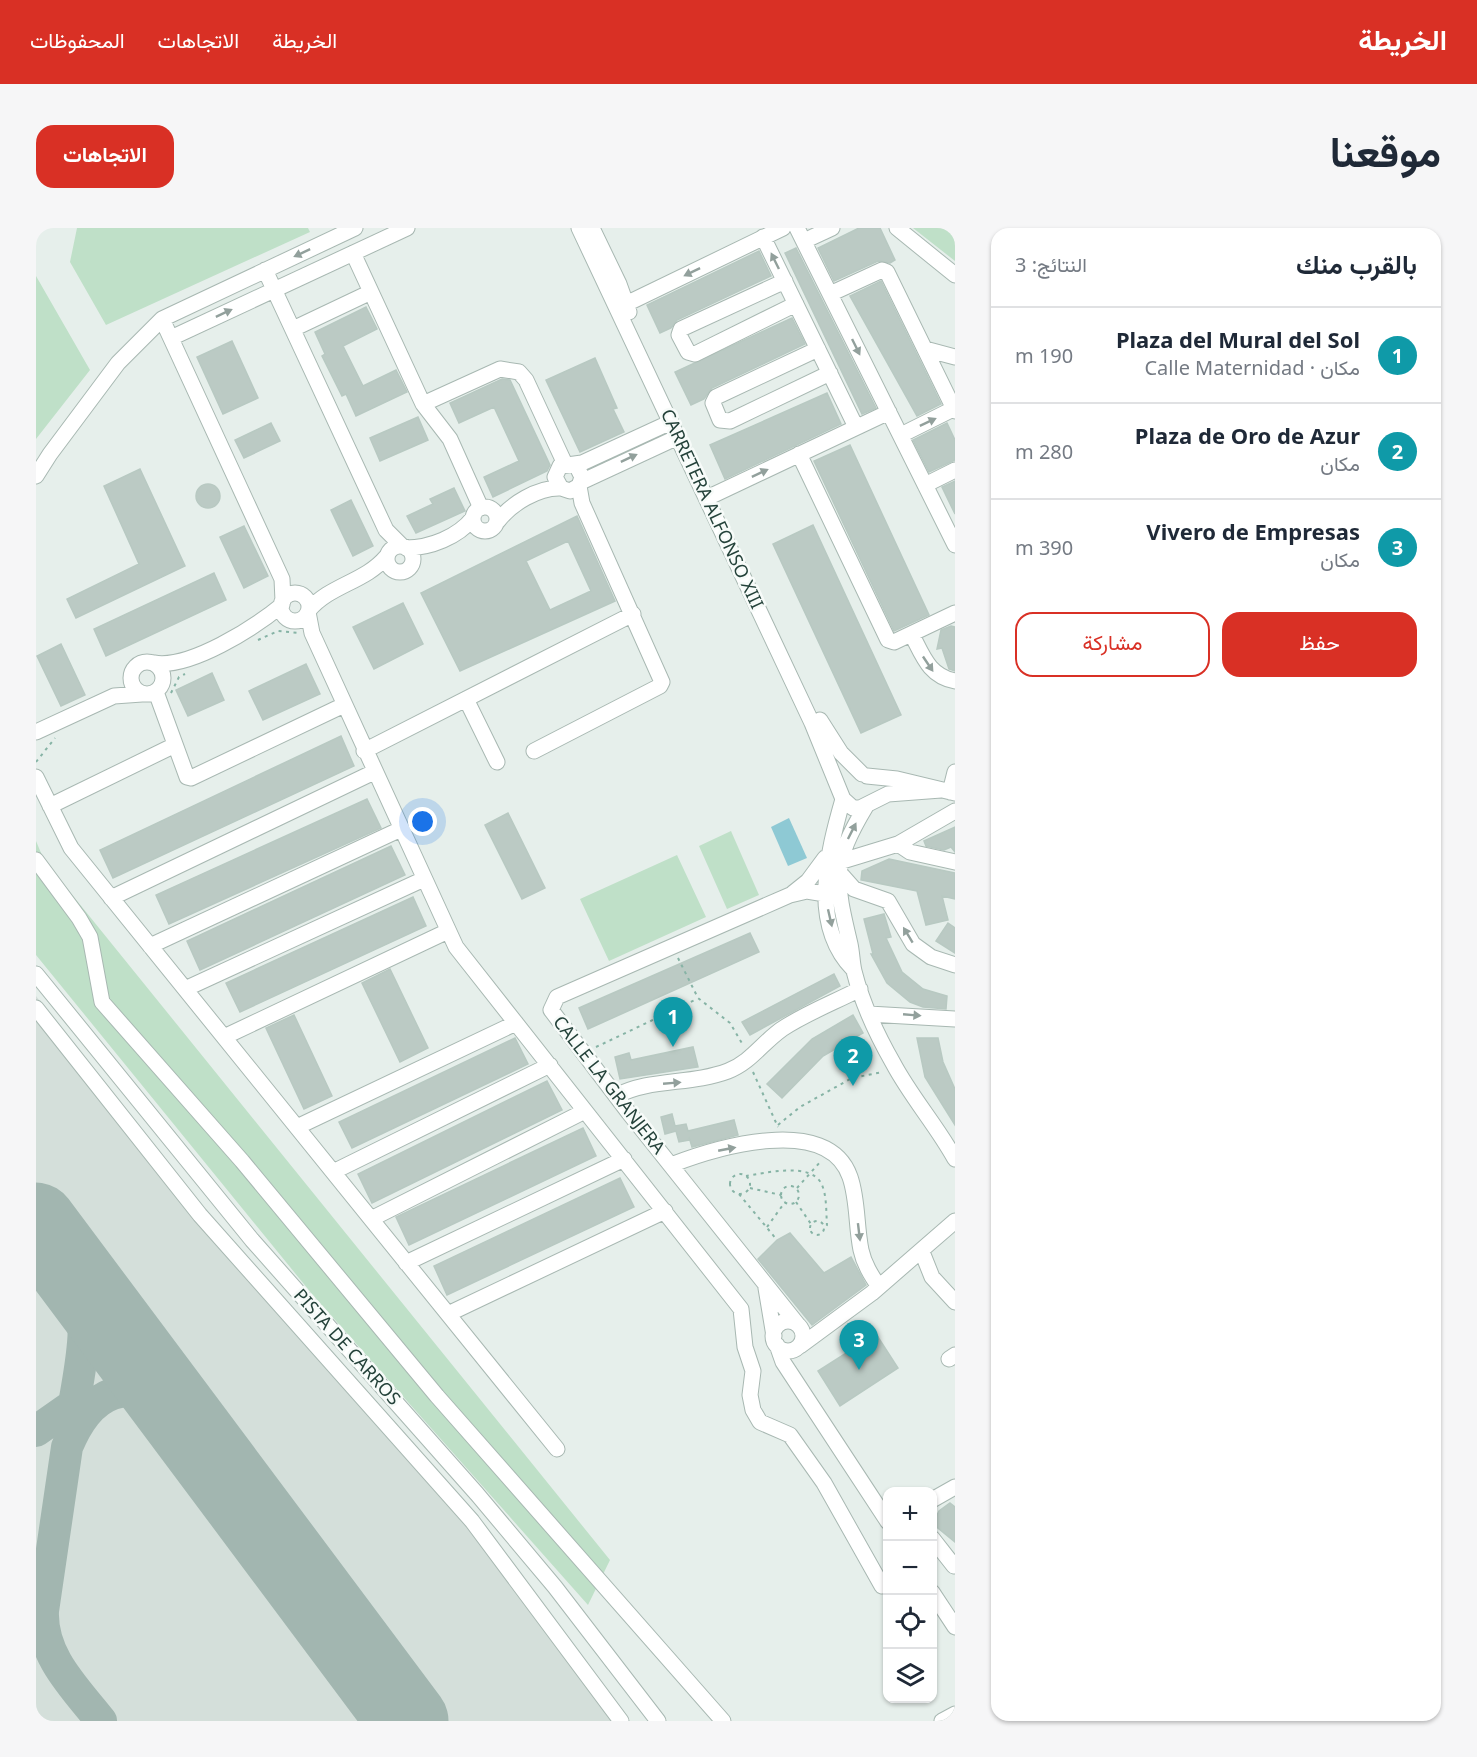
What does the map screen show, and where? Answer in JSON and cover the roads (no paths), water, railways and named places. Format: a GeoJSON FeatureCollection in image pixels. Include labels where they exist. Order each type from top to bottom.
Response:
{"type":"FeatureCollection","features":[{"type":"Feature","properties":{"kind":"street"},"geometry":{"type":"LineString","coordinates":[[36,476],[118,363],[162,318],[355,228]]}},
{"type":"Feature","properties":{"kind":"street"},"geometry":{"type":"LineString","coordinates":[[171,338],[407,228]]}},
{"type":"Feature","properties":{"kind":"street","name":"CARRETERA ALFONSO XIII"},"geometry":{"type":"LineString","coordinates":[[579,228],[621,304],[710,496],[816,732],[842,796]]}},
{"type":"Feature","properties":{"kind":"street"},"geometry":{"type":"LineString","coordinates":[[586,228],[621,304],[783,228]]}},
{"type":"Feature","properties":{"kind":"street","name":"CARRETERA ALFONSO XIII"},"geometry":{"type":"LineString","coordinates":[[592,228],[619,284],[621,304],[671,422],[823,726],[842,753],[865,775]]}},
{"type":"Feature","properties":{"kind":"street"},"geometry":{"type":"LineString","coordinates":[[832,228],[801,234],[955,545]]}},
{"type":"Feature","properties":{"kind":"street"},"geometry":{"type":"LineString","coordinates":[[897,228],[955,275]]}},
{"type":"Feature","properties":{"kind":"street"},"geometry":{"type":"LineString","coordinates":[[763,237],[856,427]]}},
{"type":"Feature","properties":{"kind":"street"},"geometry":{"type":"LineString","coordinates":[[353,253],[423,404],[450,439],[480,519]]}},
{"type":"Feature","properties":{"kind":"street"},"geometry":{"type":"LineString","coordinates":[[266,270],[386,530],[389,561]]}},
{"type":"Feature","properties":{"kind":"street"},"geometry":{"type":"LineString","coordinates":[[830,294],[886,271],[955,410],[901,435]]}},
{"type":"Feature","properties":{"kind":"street"},"geometry":{"type":"LineString","coordinates":[[785,282],[681,329],[679,335],[688,352],[695,354],[796,304]]}},
{"type":"Feature","properties":{"kind":"street"},"geometry":{"type":"LineString","coordinates":[[292,328],[371,292]]}},
{"type":"Feature","properties":{"kind":"street"},"geometry":{"type":"LineString","coordinates":[[162,318],[282,579],[283,613],[312,633]]}},
{"type":"Feature","properties":{"kind":"street"},"geometry":{"type":"LineString","coordinates":[[925,349],[955,357]]}},
{"type":"Feature","properties":{"kind":"street"},"geometry":{"type":"LineString","coordinates":[[818,350],[716,397],[713,404],[720,420],[730,421],[830,373]]}},
{"type":"Feature","properties":{"kind":"street"},"geometry":{"type":"LineString","coordinates":[[423,404],[500,369],[519,372],[526,380],[570,464],[582,472],[569,485]]}},
{"type":"Feature","properties":{"kind":"street"},"geometry":{"type":"LineString","coordinates":[[710,496],[889,412]]}},
{"type":"Feature","properties":{"kind":"street"},"geometry":{"type":"LineString","coordinates":[[534,751],[660,686],[661,677],[633,614],[582,502],[569,485],[560,466],[570,464],[671,422]]}},
{"type":"Feature","properties":{"kind":"street"},"geometry":{"type":"LineString","coordinates":[[389,561],[406,571],[429,545],[480,519],[545,489],[569,485],[678,436]]}},
{"type":"Feature","properties":{"kind":"street"},"geometry":{"type":"LineString","coordinates":[[799,454],[889,642],[912,635],[955,613]]}},
{"type":"Feature","properties":{"kind":"street"},"geometry":{"type":"LineString","coordinates":[[925,485],[955,470]]}},
{"type":"Feature","properties":{"kind":"street"},"geometry":{"type":"LineString","coordinates":[[386,530],[412,555],[412,564]]}},
{"type":"Feature","properties":{"kind":"street"},"geometry":{"type":"LineString","coordinates":[[114,696],[142,663],[168,665],[182,662],[257,626],[301,620],[329,592],[389,561],[393,548],[429,545]]}},
{"type":"Feature","properties":{"kind":"street"},"geometry":{"type":"LineString","coordinates":[[282,579],[307,600],[312,633],[400,829],[462,956],[741,1308],[745,1347],[753,1371],[750,1395],[756,1416],[766,1425],[787,1431],[793,1438],[824,1483],[882,1586]]}},
{"type":"Feature","properties":{"kind":"street"},"geometry":{"type":"LineString","coordinates":[[257,626],[292,594],[329,592]]}},
{"type":"Feature","properties":{"kind":"street"},"geometry":{"type":"LineString","coordinates":[[364,751],[633,614]]}},
{"type":"Feature","properties":{"kind":"street"},"geometry":{"type":"LineString","coordinates":[[912,635],[930,670],[938,676],[955,681]]}},
{"type":"Feature","properties":{"kind":"street"},"geometry":{"type":"LineString","coordinates":[[36,732],[114,696],[153,690],[182,662]]}},
{"type":"Feature","properties":{"kind":"street"},"geometry":{"type":"LineString","coordinates":[[153,690],[163,675],[154,663]]}},
{"type":"Feature","properties":{"kind":"street"},"geometry":{"type":"LineString","coordinates":[[131,675],[132,684],[153,690]]}},
{"type":"Feature","properties":{"kind":"street"},"geometry":{"type":"LineString","coordinates":[[153,690],[187,777],[191,778],[344,705]]}},
{"type":"Feature","properties":{"kind":"street"},"geometry":{"type":"LineString","coordinates":[[466,699],[497,762]]}},
{"type":"Feature","properties":{"kind":"street"},"geometry":{"type":"LineString","coordinates":[[50,806],[175,745]]}},
{"type":"Feature","properties":{"kind":"street"},"geometry":{"type":"LineString","coordinates":[[111,898],[374,772]]}},
{"type":"Feature","properties":{"kind":"street"},"geometry":{"type":"LineString","coordinates":[[949,792],[955,772]]}},
{"type":"Feature","properties":{"kind":"street"},"geometry":{"type":"LineString","coordinates":[[853,969],[838,892],[835,862],[842,796],[846,780],[851,776],[865,775],[897,779],[949,792]]}},
{"type":"Feature","properties":{"kind":"street"},"geometry":{"type":"LineString","coordinates":[[865,775],[875,785],[869,804],[835,862],[825,894],[836,941],[853,969],[869,1014],[894,1065],[953,1153]]}},
{"type":"Feature","properties":{"kind":"street"},"geometry":{"type":"LineString","coordinates":[[36,777],[71,848],[557,1449]]}},
{"type":"Feature","properties":{"kind":"street"},"geometry":{"type":"LineString","coordinates":[[842,796],[853,808],[899,792],[949,792]]}},
{"type":"Feature","properties":{"kind":"street"},"geometry":{"type":"LineString","coordinates":[[835,862],[898,844],[955,812]]}},
{"type":"Feature","properties":{"kind":"street"},"geometry":{"type":"LineString","coordinates":[[150,946],[400,829]]}},
{"type":"Feature","properties":{"kind":"street"},"geometry":{"type":"LineString","coordinates":[[898,844],[910,852],[955,862]]}},
{"type":"Feature","properties":{"kind":"street"},"geometry":{"type":"LineString","coordinates":[[36,860],[80,918],[90,937],[102,1002],[242,1161],[437,1396],[723,1721]]}},
{"type":"Feature","properties":{"kind":"street"},"geometry":{"type":"LineString","coordinates":[[835,862],[855,889],[888,901],[913,944],[931,957],[955,965]]}},
{"type":"Feature","properties":{"kind":"street","name":"CALLE LA GRANJERA"},"geometry":{"type":"LineString","coordinates":[[790,895],[816,873],[835,862]]}},
{"type":"Feature","properties":{"kind":"street"},"geometry":{"type":"LineString","coordinates":[[185,989],[424,879]]}},
{"type":"Feature","properties":{"kind":"street","name":"CALLE LA GRANJERA"},"geometry":{"type":"LineString","coordinates":[[799,1327],[789,1311],[766,1288],[551,1010],[556,997],[790,895],[807,891],[825,894]]}},
{"type":"Feature","properties":{"kind":"street"},"geometry":{"type":"LineString","coordinates":[[224,1037],[448,931]]}},
{"type":"Feature","properties":{"kind":"street","name":"PISTA DE CARROS"},"geometry":{"type":"LineString","coordinates":[[36,974],[252,1240],[477,1494],[555,1587],[658,1721]]}},
{"type":"Feature","properties":{"kind":"street"},"geometry":{"type":"LineString","coordinates":[[616,1096],[641,1086],[700,1080],[737,1067],[758,1054],[786,1026],[860,989]]}},
{"type":"Feature","properties":{"kind":"street"},"geometry":{"type":"LineString","coordinates":[[36,1008],[200,1215],[472,1521],[621,1721]]}},
{"type":"Feature","properties":{"kind":"street"},"geometry":{"type":"LineString","coordinates":[[869,1014],[955,1019]]}},
{"type":"Feature","properties":{"kind":"street"},"geometry":{"type":"LineString","coordinates":[[297,1127],[516,1023]]}},
{"type":"Feature","properties":{"kind":"street"},"geometry":{"type":"LineString","coordinates":[[333,1172],[549,1065]]}},
{"type":"Feature","properties":{"kind":"street"},"geometry":{"type":"LineString","coordinates":[[371,1219],[585,1111]]}},
{"type":"Feature","properties":{"kind":"street"},"geometry":{"type":"LineString","coordinates":[[671,1165],[716,1151],[781,1139],[798,1140],[830,1152],[845,1166],[851,1178],[861,1251],[879,1287]]}},
{"type":"Feature","properties":{"kind":"street"},"geometry":{"type":"LineString","coordinates":[[406,1263],[624,1159]]}},
{"type":"Feature","properties":{"kind":"street"},"geometry":{"type":"LineString","coordinates":[[448,1314],[664,1211]]}},
{"type":"Feature","properties":{"kind":"street"},"geometry":{"type":"LineString","coordinates":[[819,1332],[785,1322],[777,1327],[775,1341],[787,1351],[796,1348],[819,1332],[879,1287],[955,1221]]}},
{"type":"Feature","properties":{"kind":"street"},"geometry":{"type":"LineString","coordinates":[[922,1252],[932,1277],[955,1302]]}},
{"type":"Feature","properties":{"kind":"street","name":"CALLE LA GRANJERA"},"geometry":{"type":"LineString","coordinates":[[766,1288],[775,1341],[789,1369],[883,1514]]}},
{"type":"Feature","properties":{"kind":"street"},"geometry":{"type":"LineString","coordinates":[[789,1369],[796,1348],[803,1338],[799,1327]]}},
{"type":"Feature","properties":{"kind":"street"},"geometry":{"type":"LineString","coordinates":[[937,1498],[955,1487]]}},
{"type":"Feature","properties":{"kind":"street"},"geometry":{"type":"LineString","coordinates":[[935,1541],[954,1566]]}},
{"type":"Feature","properties":{"kind":"street"},"geometry":{"type":"LineString","coordinates":[[935,1595],[955,1627]]}},
{"type":"Feature","properties":{"kind":"street"},"geometry":{"type":"LineString","coordinates":[[942,1721],[955,1714]]}},
{"type":"Feature","properties":{"kind":"water"},"geometry":{"type":"Polygon","coordinates":[[[789,818],[807,858],[788,866],[771,827],[789,818]]]}},
{"type":"Feature","properties":{"kind":"place","name":"Plaza del Mural del Sol"},"geometry":{"type":"Point","coordinates":[673,1047]}},
{"type":"Feature","properties":{"kind":"place","name":"Plaza de Oro de Azur"},"geometry":{"type":"Point","coordinates":[853,1086]}},
{"type":"Feature","properties":{"kind":"place","name":"Vivero de Empresas"},"geometry":{"type":"Point","coordinates":[859,1370]}}]}
